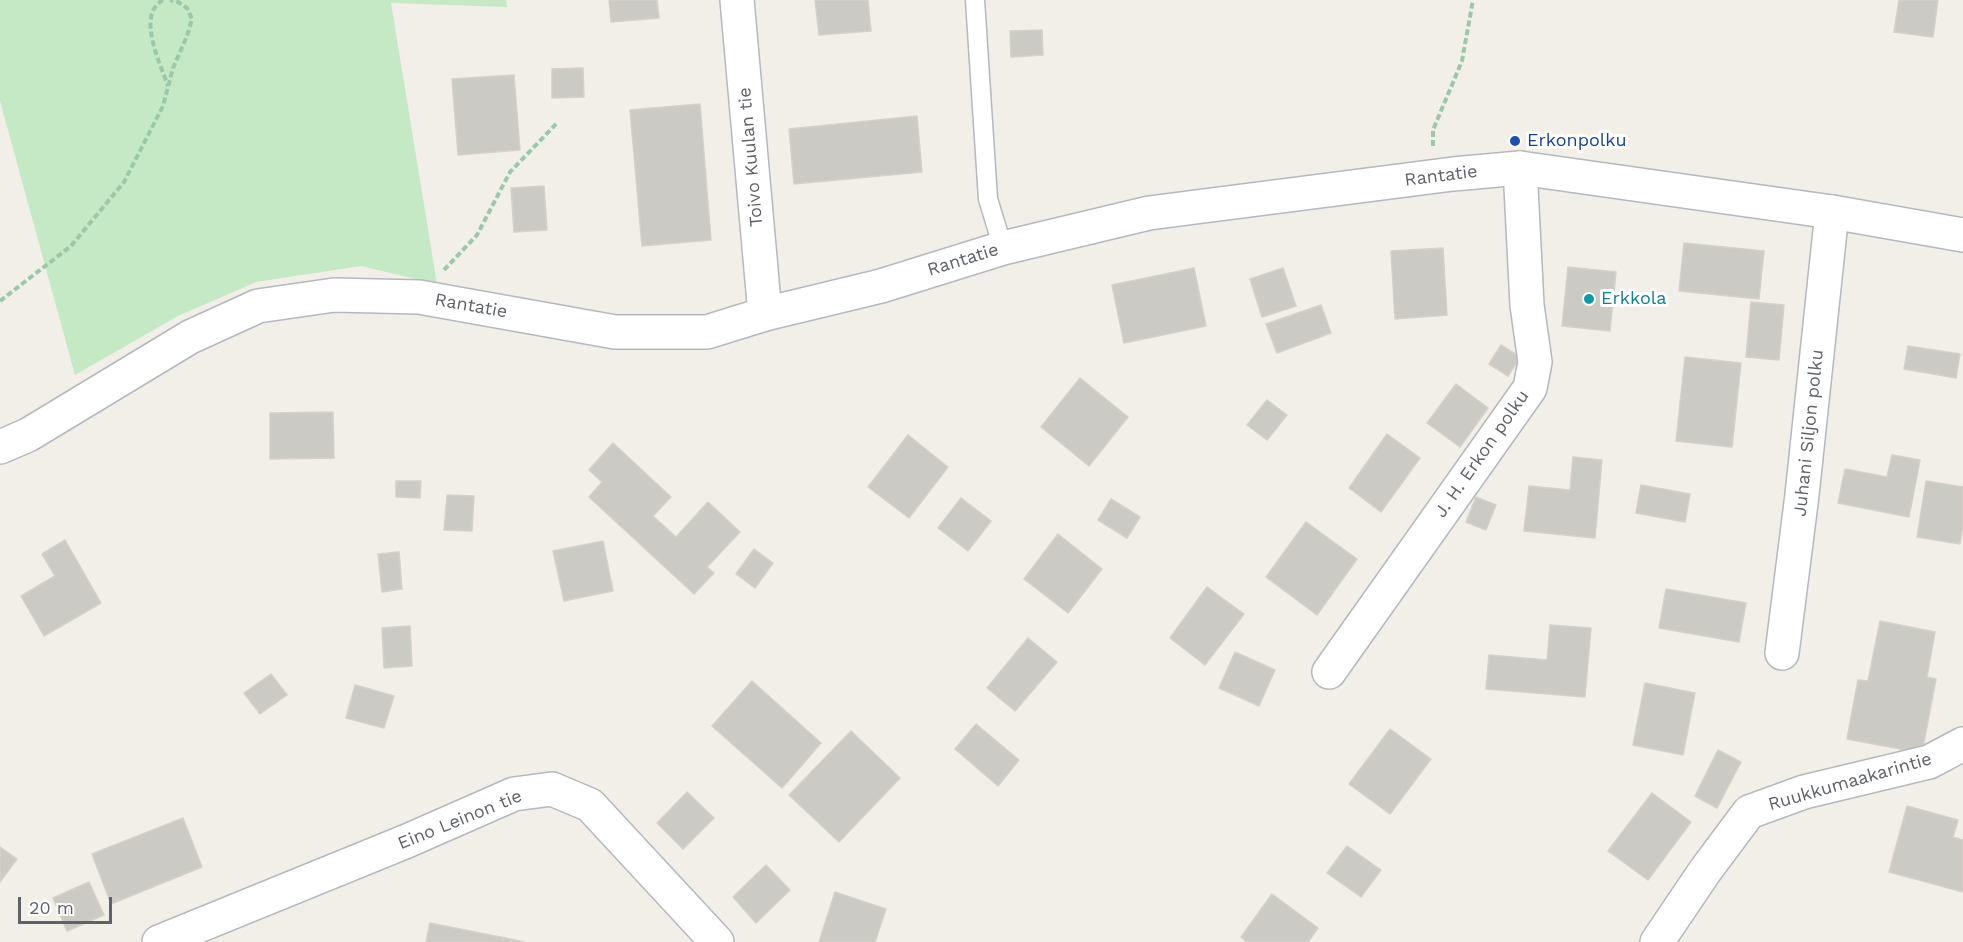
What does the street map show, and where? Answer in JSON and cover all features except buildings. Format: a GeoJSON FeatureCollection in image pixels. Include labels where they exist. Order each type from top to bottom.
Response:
{"type":"FeatureCollection","features":[{"type":"Feature","properties":{"kind":"street","name":"Toivo Kuulan tie"},"geometry":{"type":"LineString","coordinates":[[737,0],[765,314]]}},
{"type":"Feature","properties":{"kind":"street","name":"Rantatie"},"geometry":{"type":"LineString","coordinates":[[0,447],[28,435],[190,337],[258,306],[334,295],[419,297],[615,332],[707,332],[765,314],[881,286],[1003,248],[1149,213],[1520,168],[1832,212],[1963,235]]}},
{"type":"Feature","properties":{"kind":"street","name":"J. H. Erkon polku"},"geometry":{"type":"LineString","coordinates":[[1329,672],[1530,388],[1535,362],[1527,305],[1520,168]]}},
{"type":"Feature","properties":{"kind":"street","name":"Juhani Siljon polku"},"geometry":{"type":"LineString","coordinates":[[1782,653],[1802,495],[1832,212]]}},
{"type":"Feature","properties":{"kind":"street","name":"Ruukkumaakarintie"},"geometry":{"type":"LineString","coordinates":[[1657,942],[1705,871],[1749,812],[1804,792],[1929,762],[1963,744]]}},
{"type":"Feature","properties":{"kind":"street","name":"Eino Leinon tie"},"geometry":{"type":"LineString","coordinates":[[159,942],[407,841],[514,794],[552,789],[590,806],[717,942]]}},
{"type":"Feature","properties":{"kind":"lane"},"geometry":{"type":"LineString","coordinates":[[975,0],[988,199],[1003,248]]}},
{"type":"Feature","properties":{"kind":"path"},"geometry":{"type":"LineString","coordinates":[[163,0],[156,4],[151,13],[152,39],[168,86]]}},
{"type":"Feature","properties":{"kind":"path"},"geometry":{"type":"LineString","coordinates":[[0,301],[71,246],[124,182],[163,106],[172,68],[188,36],[192,19],[187,8],[170,0]]}},
{"type":"Feature","properties":{"kind":"path"},"geometry":{"type":"LineString","coordinates":[[1432,177],[1433,130],[1462,61],[1473,0]]}},
{"type":"Feature","properties":{"kind":"path"},"geometry":{"type":"LineString","coordinates":[[419,297],[477,234],[510,172],[556,124]]}},
{"type":"Feature","properties":{"kind":"green space"},"geometry":{"type":"Polygon","coordinates":[[[0,0],[506,0],[507,7],[391,3],[437,284],[361,266],[256,282],[178,316],[75,375],[0,101],[0,0]]]}},
{"type":"Feature","properties":{"kind":"place","name":"Erkonpolku"},"geometry":{"type":"Point","coordinates":[1515,141]}},
{"type":"Feature","properties":{"kind":"place","name":"Erkkola"},"geometry":{"type":"Point","coordinates":[1589,299]}}]}
